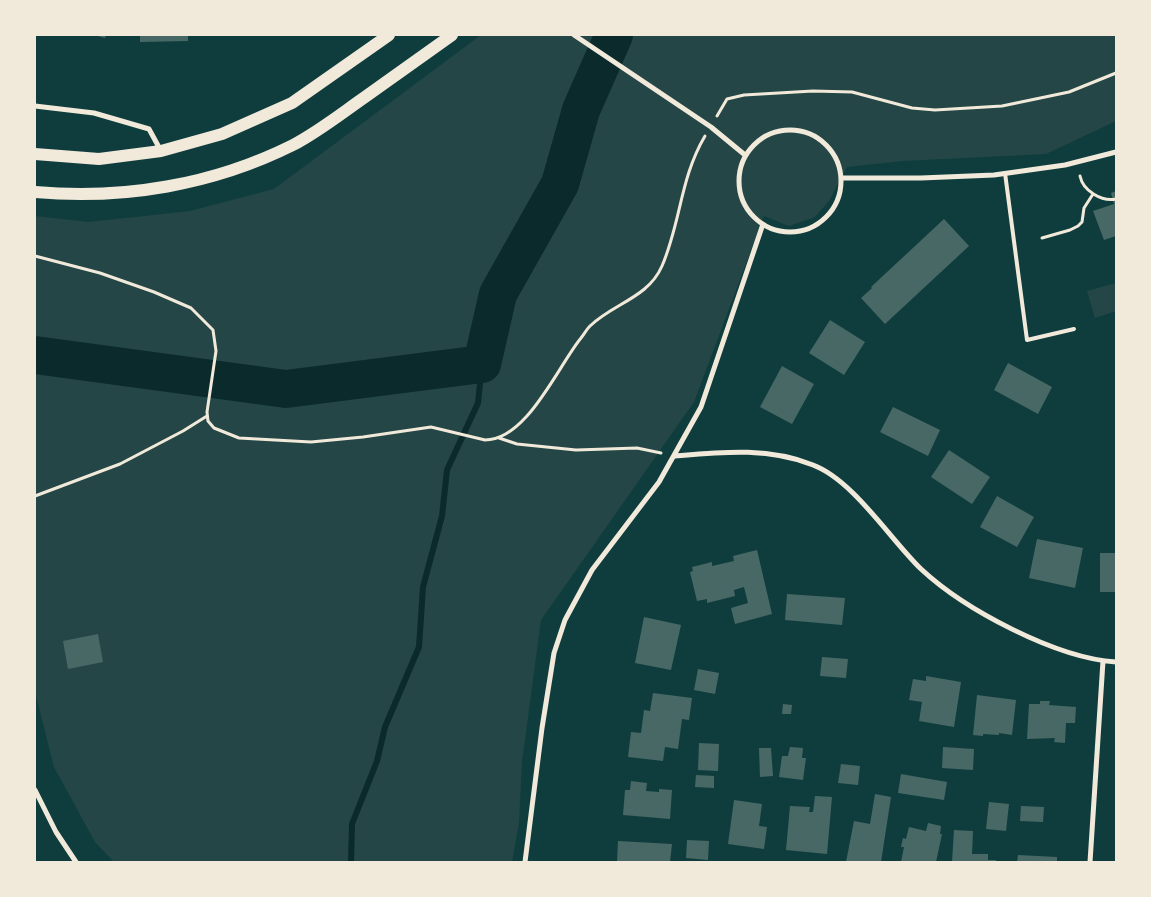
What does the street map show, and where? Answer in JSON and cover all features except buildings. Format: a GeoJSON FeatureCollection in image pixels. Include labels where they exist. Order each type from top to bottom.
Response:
{"type":"FeatureCollection","features":[{"type":"Feature","properties":{"kind":"main road"},"geometry":{"type":"LineString","coordinates":[[35,154],[99,159],[161,151],[222,134],[292,103],[389,35]]}},
{"type":"Feature","properties":{"kind":"main road"},"geometry":{"type":"LineString","coordinates":[[35,192],[63,194],[117,193],[175,186],[227,173],[301,140],[332,121],[452,35]]}},
{"type":"Feature","properties":{"kind":"street"},"geometry":{"type":"LineString","coordinates":[[574,35],[710,127],[745,155]]}},
{"type":"Feature","properties":{"kind":"street"},"geometry":{"type":"LineString","coordinates":[[35,106],[94,113],[150,129],[161,151]]}},
{"type":"Feature","properties":{"kind":"street"},"geometry":{"type":"LineString","coordinates":[[785,130],[802,131],[817,138],[829,148],[837,162],[841,178],[839,194],[833,208],[822,220],[809,228],[793,232],[777,230],[763,224],[751,214],[742,201],[739,186],[740,170],[745,155],[756,143],[770,134],[785,130]]}},
{"type":"Feature","properties":{"kind":"street"},"geometry":{"type":"LineString","coordinates":[[841,178],[921,178],[1005,173],[1065,165],[1116,152]]}},
{"type":"Feature","properties":{"kind":"street"},"geometry":{"type":"LineString","coordinates":[[525,862],[554,653],[565,620],[592,570],[659,482],[701,407],[763,224]]}},
{"type":"Feature","properties":{"kind":"street"},"geometry":{"type":"LineString","coordinates":[[675,456],[721,452],[760,452],[785,456],[815,465],[834,477],[848,490],[921,569],[953,594],[995,620],[1050,647],[1102,661],[1116,662]]}},
{"type":"Feature","properties":{"kind":"street"},"geometry":{"type":"LineString","coordinates":[[1090,862],[1102,661]]}},
{"type":"Feature","properties":{"kind":"street"},"geometry":{"type":"LineString","coordinates":[[35,790],[56,832],[76,862]]}},
{"type":"Feature","properties":{"kind":"lane"},"geometry":{"type":"LineString","coordinates":[[1005,173],[1027,340],[1074,329]]}},
{"type":"Feature","properties":{"kind":"path"},"geometry":{"type":"LineString","coordinates":[[35,256],[100,273],[154,292],[191,308],[213,330],[216,351],[207,414],[208,421],[214,428],[239,438],[311,442],[363,438],[431,427],[485,440],[493,440],[515,427],[530,413],[548,390],[573,348],[590,326],[639,295],[648,286],[661,267],[673,233],[688,172],[697,150],[727,98],[744,95],[813,91],[852,92],[912,108],[935,110],[993,107],[1069,92],[1116,73]]}},
{"type":"Feature","properties":{"kind":"path"},"geometry":{"type":"LineString","coordinates":[[1080,176],[1082,183],[1094,194],[1106,200],[1116,199]]}},
{"type":"Feature","properties":{"kind":"path"},"geometry":{"type":"LineString","coordinates":[[1042,238],[1078,226],[1082,222],[1084,208],[1094,194]]}},
{"type":"Feature","properties":{"kind":"path"},"geometry":{"type":"LineString","coordinates":[[35,496],[120,464],[183,431],[207,414]]}},
{"type":"Feature","properties":{"kind":"path"},"geometry":{"type":"LineString","coordinates":[[498,438],[517,444],[576,450],[637,448],[675,456]]}},
{"type":"Feature","properties":{"kind":"shaded area"},"geometry":{"type":"Polygon","coordinates":[[[481,35],[1116,35],[1116,121],[1046,154],[903,161],[847,167],[829,201],[815,217],[789,226],[764,216],[694,402],[541,620],[522,762],[519,823],[512,862],[114,862],[95,842],[54,767],[35,692],[35,216],[89,222],[190,211],[274,189],[481,35]]]}},
{"type":"Feature","properties":{"kind":"shaded area"},"geometry":{"type":"Polygon","coordinates":[[[1116,283],[1116,311],[1095,318],[1087,291],[1116,283]]]}},
{"type":"Feature","properties":{"kind":"waterway"},"geometry":{"type":"LineString","coordinates":[[35,355],[286,389],[482,364],[498,294],[560,184],[581,110],[614,35]]}},
{"type":"Feature","properties":{"kind":"waterway"},"geometry":{"type":"LineString","coordinates":[[351,862],[352,824],[377,761],[385,727],[419,647],[423,587],[442,516],[447,470],[478,403],[482,364]]}}]}
